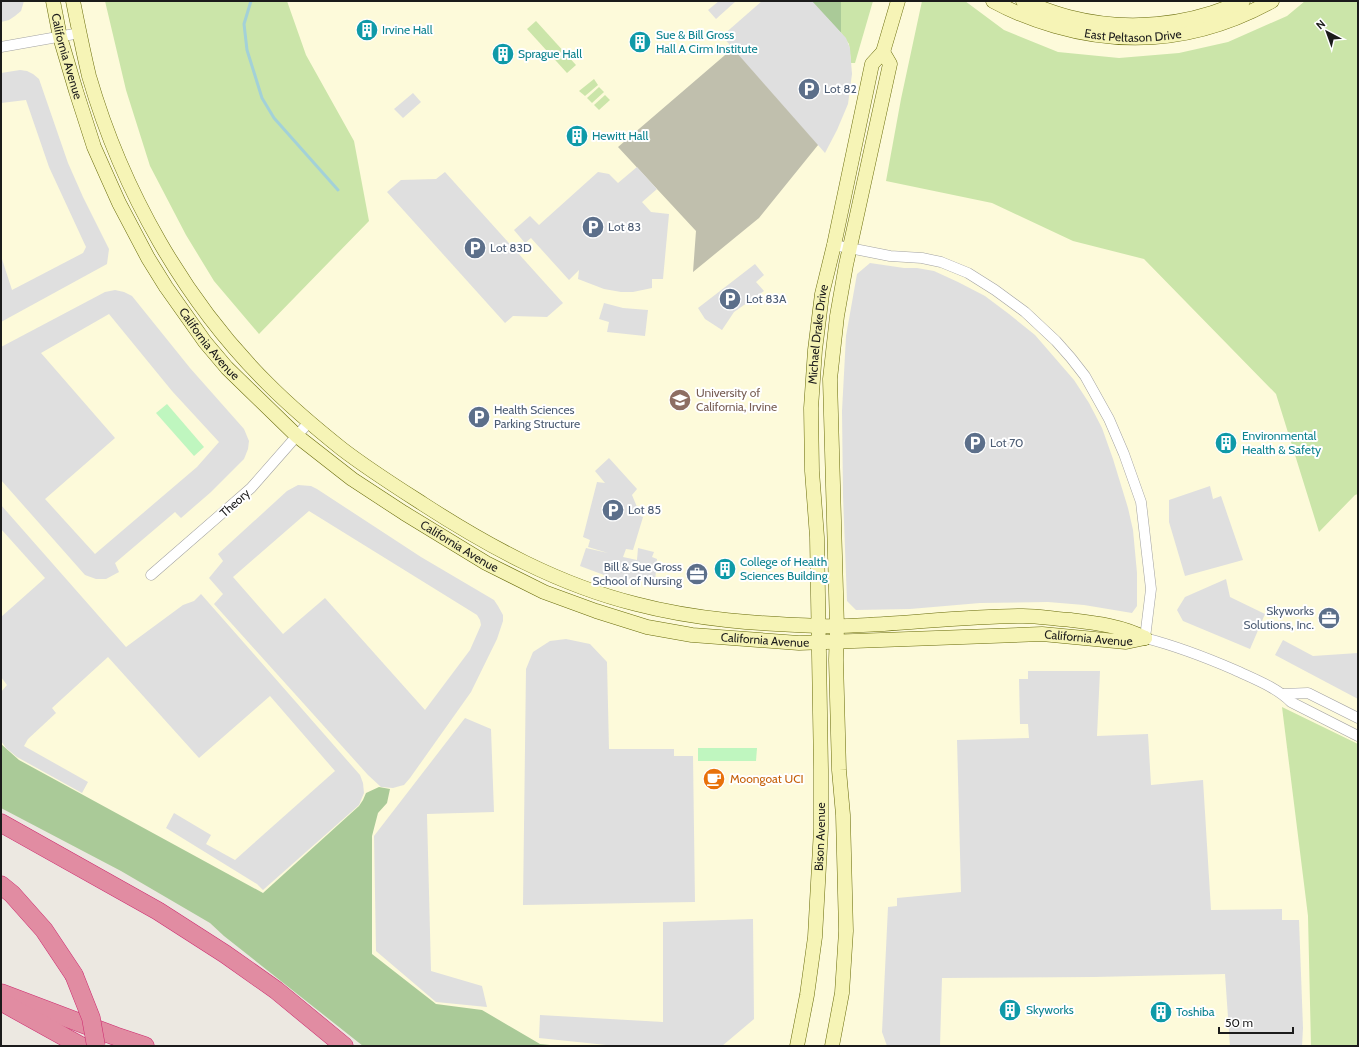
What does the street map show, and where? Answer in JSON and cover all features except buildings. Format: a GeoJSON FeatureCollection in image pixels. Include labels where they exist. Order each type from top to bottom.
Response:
{"type":"FeatureCollection","features":[{"type":"Feature","properties":{"kind":"highway"},"geometry":{"type":"LineString","coordinates":[[1,823],[158,911],[192,933],[276,990],[344,1046]]}},
{"type":"Feature","properties":{"kind":"highway"},"geometry":{"type":"LineString","coordinates":[[1,885],[12,894],[44,930],[74,975],[91,1018],[96,1046]]}},
{"type":"Feature","properties":{"kind":"highway"},"geometry":{"type":"LineString","coordinates":[[1,993],[145,1046]]}},
{"type":"Feature","properties":{"kind":"highway"},"geometry":{"type":"LineString","coordinates":[[1,1001],[81,1046]]}},
{"type":"Feature","properties":{"kind":"street","name":"California Avenue"},"geometry":{"type":"LineString","coordinates":[[53,1],[60,37],[94,147],[119,203],[148,258],[178,304],[210,347],[228,368],[297,436],[352,479],[486,563],[544,592],[596,611],[647,627],[692,636],[799,643],[837,643],[1042,634],[1126,642],[1145,638]]}},
{"type":"Feature","properties":{"kind":"street","name":"California Avenue"},"geometry":{"type":"LineString","coordinates":[[73,1],[89,76],[114,147],[140,204],[178,271],[223,334],[269,384],[309,422],[345,452],[381,478],[446,519],[503,552],[595,592],[633,604],[682,615],[738,622],[837,627],[1027,616],[1090,622],[1130,630],[1145,638],[1204,657],[1254,678],[1283,694],[1291,702],[1358,736]]}},
{"type":"Feature","properties":{"kind":"street","name":"Michael Drake Drive"},"geometry":{"type":"LineString","coordinates":[[819,626],[817,537],[812,471],[811,408],[817,325],[822,294],[834,245],[872,64],[883,52],[898,1]]}},
{"type":"Feature","properties":{"kind":"street","name":"East Peltason Drive"},"geometry":{"type":"LineString","coordinates":[[993,1],[1037,21],[1077,32],[1119,38],[1151,38],[1194,31],[1232,20],[1272,1]]}},
{"type":"Feature","properties":{"kind":"street","name":"East Peltason Drive"},"geometry":{"type":"LineString","coordinates":[[1023,1],[1070,18],[1098,23],[1124,25],[1159,24],[1194,18],[1231,7],[1243,1]]}},
{"type":"Feature","properties":{"kind":"street"},"geometry":{"type":"LineString","coordinates":[[1,47],[80,33]]}},
{"type":"Feature","properties":{"kind":"street","name":"Michael Drake Drive"},"geometry":{"type":"LineString","coordinates":[[837,627],[830,379],[837,316],[846,265],[890,64],[883,52]]}},
{"type":"Feature","properties":{"kind":"street"},"geometry":{"type":"LineString","coordinates":[[834,245],[890,256],[922,258],[941,262],[968,274],[995,290],[1040,325],[1056,341],[1085,376],[1109,419],[1120,443],[1141,502],[1151,589],[1145,638]]}},
{"type":"Feature","properties":{"kind":"street","name":"Theory"},"geometry":{"type":"LineString","coordinates":[[151,575],[251,488],[309,422]]}},
{"type":"Feature","properties":{"kind":"street","name":"Bison Avenue"},"geometry":{"type":"LineString","coordinates":[[797,1046],[807,995],[815,936],[820,837],[821,770],[819,626]]}},
{"type":"Feature","properties":{"kind":"street","name":"Bison Avenue"},"geometry":{"type":"LineString","coordinates":[[832,1046],[842,993],[846,931],[843,815],[840,770],[837,627]]}},
{"type":"Feature","properties":{"kind":"street"},"geometry":{"type":"LineString","coordinates":[[1283,694],[1308,693],[1358,718]]}},
{"type":"Feature","properties":{"kind":"shaded area","name":"University of California, Irvine"},"geometry":{"type":"Polygon","coordinates":[[[1,1],[1358,1],[1358,1046],[405,1046],[209,913],[1,800],[1,1]]]}},
{"type":"Feature","properties":{"kind":"shaded area"},"geometry":{"type":"Polygon","coordinates":[[[1,1],[24,1],[21,11],[9,20],[1,22],[1,1]]]}},
{"type":"Feature","properties":{"kind":"shaded area"},"geometry":{"type":"Polygon","coordinates":[[[719,1],[736,1],[716,19],[708,10],[719,1]]]}},
{"type":"Feature","properties":{"kind":"shaded area","name":"Lot 82"},"geometry":{"type":"Polygon","coordinates":[[[762,1],[812,1],[846,38],[850,48],[852,74],[848,104],[825,153],[722,36],[762,1]]]}},
{"type":"Feature","properties":{"kind":"shaded area"},"geometry":{"type":"Polygon","coordinates":[[[746,37],[831,129],[759,218],[693,272],[696,231],[618,147],[746,37]]]}},
{"type":"Feature","properties":{"kind":"shaded area"},"geometry":{"type":"Polygon","coordinates":[[[20,70],[27,71],[39,79],[68,163],[109,249],[107,264],[1,322],[1,256],[12,290],[83,253],[86,247],[49,167],[26,100],[1,103],[1,73],[20,70]]]}},
{"type":"Feature","properties":{"kind":"shaded area"},"geometry":{"type":"Polygon","coordinates":[[[413,93],[421,102],[403,118],[394,109],[413,93]]]}},
{"type":"Feature","properties":{"kind":"shaded area","name":"Lot 83"},"geometry":{"type":"Polygon","coordinates":[[[637,167],[657,189],[642,202],[651,212],[669,214],[663,279],[652,279],[652,288],[633,292],[621,292],[604,289],[578,279],[579,270],[569,280],[531,238],[525,243],[514,230],[530,216],[539,225],[598,172],[609,174],[618,183],[637,167]]]}},
{"type":"Feature","properties":{"kind":"shaded area","name":"Lot 83D"},"geometry":{"type":"Polygon","coordinates":[[[445,172],[563,303],[547,317],[513,316],[505,323],[387,192],[401,180],[436,179],[445,172]]]}},
{"type":"Feature","properties":{"kind":"shaded area","name":"Lot 70"},"geometry":{"type":"Polygon","coordinates":[[[870,263],[934,271],[985,296],[1035,335],[1074,380],[1089,403],[1102,428],[1128,508],[1133,530],[1137,573],[1137,606],[1132,613],[1084,605],[1048,602],[980,603],[910,609],[856,610],[847,601],[843,496],[842,411],[846,336],[857,274],[870,263]]]}},
{"type":"Feature","properties":{"kind":"shaded area","name":"Lot 83A"},"geometry":{"type":"Polygon","coordinates":[[[755,264],[764,275],[756,282],[764,291],[734,312],[722,330],[705,319],[698,308],[755,264]]]}},
{"type":"Feature","properties":{"kind":"shaded area"},"geometry":{"type":"Polygon","coordinates":[[[115,290],[132,296],[190,368],[244,429],[249,441],[244,459],[211,492],[181,518],[175,512],[115,563],[119,572],[106,579],[96,579],[85,575],[1,480],[1,347],[105,292],[115,290]],[[109,314],[41,353],[115,438],[45,499],[95,554],[197,467],[219,442],[172,391],[109,314]]]}},
{"type":"Feature","properties":{"kind":"shaded area"},"geometry":{"type":"Polygon","coordinates":[[[604,303],[623,308],[648,310],[645,336],[607,332],[609,322],[599,319],[604,303]]]}},
{"type":"Feature","properties":{"kind":"shaded area","name":"Lot 85"},"geometry":{"type":"Polygon","coordinates":[[[609,458],[637,489],[632,495],[637,507],[635,514],[643,517],[633,550],[626,549],[623,557],[637,560],[638,548],[654,552],[652,557],[657,559],[655,582],[612,578],[580,566],[586,548],[608,553],[588,547],[590,540],[583,537],[597,482],[605,483],[595,471],[609,458]]]}},
{"type":"Feature","properties":{"kind":"shaded area"},"geometry":{"type":"Polygon","coordinates":[[[298,485],[311,486],[317,489],[421,557],[494,600],[503,615],[503,621],[497,639],[471,692],[404,785],[393,788],[381,787],[368,775],[214,604],[223,594],[209,578],[223,561],[218,554],[287,491],[298,485]],[[309,511],[233,577],[283,634],[325,598],[425,710],[470,650],[481,625],[477,615],[309,511]]]}},
{"type":"Feature","properties":{"kind":"shaded area"},"geometry":{"type":"Polygon","coordinates":[[[1210,486],[1213,499],[1221,496],[1243,560],[1185,576],[1169,522],[1169,500],[1210,486]]]}},
{"type":"Feature","properties":{"kind":"shaded area"},"geometry":{"type":"Polygon","coordinates":[[[1,505],[126,647],[183,605],[194,601],[201,594],[360,775],[364,793],[359,805],[263,890],[257,884],[166,828],[174,813],[211,835],[206,844],[235,860],[335,771],[270,696],[199,758],[108,657],[52,708],[56,713],[28,739],[24,746],[88,782],[82,793],[17,757],[6,748],[1,741],[1,692],[7,685],[1,677],[1,617],[45,578],[1,529],[1,505]]]}},
{"type":"Feature","properties":{"kind":"shaded area"},"geometry":{"type":"Polygon","coordinates":[[[1226,579],[1230,597],[1265,614],[1250,649],[1183,621],[1177,610],[1185,597],[1226,579]]]}},
{"type":"Feature","properties":{"kind":"shaded area"},"geometry":{"type":"Polygon","coordinates":[[[566,639],[590,644],[607,662],[609,749],[674,749],[674,756],[693,756],[695,902],[523,905],[526,669],[533,652],[550,641],[566,639]]]}},
{"type":"Feature","properties":{"kind":"shaded area"},"geometry":{"type":"Polygon","coordinates":[[[1283,640],[1313,656],[1358,653],[1358,699],[1275,655],[1283,640]]]}},
{"type":"Feature","properties":{"kind":"shaded area"},"geometry":{"type":"Polygon","coordinates":[[[1028,671],[1100,671],[1097,736],[1148,734],[1151,785],[1203,780],[1211,910],[1282,909],[1282,920],[1299,920],[1303,1028],[1302,1046],[1230,1046],[1225,974],[942,978],[940,1046],[887,1046],[882,1032],[888,907],[897,906],[897,898],[961,892],[957,740],[1029,738],[1028,724],[1020,724],[1019,679],[1028,679],[1028,671]]]}},
{"type":"Feature","properties":{"kind":"shaded area"},"geometry":{"type":"Polygon","coordinates":[[[465,718],[491,729],[494,812],[427,814],[431,971],[482,986],[487,1007],[436,1002],[376,951],[374,836],[465,718]]]}},
{"type":"Feature","properties":{"kind":"shaded area"},"geometry":{"type":"Polygon","coordinates":[[[753,919],[754,1019],[722,1046],[616,1046],[539,1038],[540,1015],[663,1022],[663,922],[753,919]]]}},
{"type":"Feature","properties":{"kind":"green space"},"geometry":{"type":"Polygon","coordinates":[[[105,1],[287,1],[306,55],[354,141],[369,221],[259,334],[214,281],[186,235],[150,166],[126,90],[105,1]]]}},
{"type":"Feature","properties":{"kind":"green space"},"geometry":{"type":"Polygon","coordinates":[[[811,1],[841,1],[841,33],[811,1]]]}},
{"type":"Feature","properties":{"kind":"green space"},"geometry":{"type":"Polygon","coordinates":[[[841,1],[873,1],[855,63],[851,63],[849,44],[841,33],[841,1]]]}},
{"type":"Feature","properties":{"kind":"green space"},"geometry":{"type":"Polygon","coordinates":[[[922,1],[965,1],[1004,30],[1058,52],[1119,58],[1179,53],[1228,42],[1287,16],[1305,1],[1358,1],[1358,494],[1355,495],[1319,532],[1276,394],[1144,259],[1073,241],[992,203],[886,181],[901,99],[922,1]]]}},
{"type":"Feature","properties":{"kind":"green space"},"geometry":{"type":"Polygon","coordinates":[[[536,21],[576,65],[567,73],[527,29],[536,21]]]}},
{"type":"Feature","properties":{"kind":"green space"},"geometry":{"type":"Polygon","coordinates":[[[594,79],[598,85],[585,96],[579,91],[594,79]]]}},
{"type":"Feature","properties":{"kind":"green space"},"geometry":{"type":"Polygon","coordinates":[[[599,87],[604,92],[592,103],[587,98],[599,87]]]}},
{"type":"Feature","properties":{"kind":"green space"},"geometry":{"type":"Polygon","coordinates":[[[605,95],[610,100],[599,110],[594,105],[605,95]]]}},
{"type":"Feature","properties":{"kind":"green space"},"geometry":{"type":"Polygon","coordinates":[[[167,404],[204,447],[194,456],[156,413],[167,404]]]}},
{"type":"Feature","properties":{"kind":"green space"},"geometry":{"type":"Polygon","coordinates":[[[1282,707],[1358,744],[1358,1046],[1311,1046],[1308,916],[1282,707]]]}},
{"type":"Feature","properties":{"kind":"green space"},"geometry":{"type":"Polygon","coordinates":[[[1,744],[19,760],[263,893],[359,806],[366,793],[379,787],[390,789],[387,803],[378,813],[372,836],[372,954],[436,1004],[482,1010],[540,1044],[560,1046],[363,1046],[224,936],[210,923],[121,871],[1,808],[1,744]]]}},
{"type":"Feature","properties":{"kind":"green space"},"geometry":{"type":"Polygon","coordinates":[[[698,748],[757,748],[756,761],[698,761],[698,748]]]}},
{"type":"Feature","properties":{"kind":"waterway"},"geometry":{"type":"LineString","coordinates":[[251,1],[244,24],[247,50],[262,98],[274,118],[338,190]]}},
{"type":"Feature","properties":{"kind":"place","name":"Irvine Hall"},"geometry":{"type":"Point","coordinates":[367,30]}},
{"type":"Feature","properties":{"kind":"place","name":"Sue & Bill Gross Hall A Cirm Institute"},"geometry":{"type":"Point","coordinates":[640,42]}},
{"type":"Feature","properties":{"kind":"place","name":"Sprague Hall"},"geometry":{"type":"Point","coordinates":[503,54]}},
{"type":"Feature","properties":{"kind":"place","name":"Lot 82"},"geometry":{"type":"Point","coordinates":[809,89]}},
{"type":"Feature","properties":{"kind":"place","name":"Hewitt Hall"},"geometry":{"type":"Point","coordinates":[577,136]}},
{"type":"Feature","properties":{"kind":"place","name":"Lot 83"},"geometry":{"type":"Point","coordinates":[593,227]}},
{"type":"Feature","properties":{"kind":"place","name":"Lot 83D"},"geometry":{"type":"Point","coordinates":[475,248]}},
{"type":"Feature","properties":{"kind":"place","name":"Lot 83A"},"geometry":{"type":"Point","coordinates":[730,299]}},
{"type":"Feature","properties":{"kind":"place","name":"University of California, Irvine"},"geometry":{"type":"Point","coordinates":[680,400]}},
{"type":"Feature","properties":{"kind":"place","name":"Health Sciences Parking Structure"},"geometry":{"type":"Point","coordinates":[479,417]}},
{"type":"Feature","properties":{"kind":"place","name":"Lot 70"},"geometry":{"type":"Point","coordinates":[975,443]}},
{"type":"Feature","properties":{"kind":"place","name":"Environmental Health & Safety"},"geometry":{"type":"Point","coordinates":[1226,443]}},
{"type":"Feature","properties":{"kind":"place","name":"Lot 85"},"geometry":{"type":"Point","coordinates":[613,510]}},
{"type":"Feature","properties":{"kind":"place","name":"College of Health Sciences Building"},"geometry":{"type":"Point","coordinates":[725,569]}},
{"type":"Feature","properties":{"kind":"place","name":"Bill & Sue Gross School of Nursing"},"geometry":{"type":"Point","coordinates":[697,574]}},
{"type":"Feature","properties":{"kind":"place","name":"Skyworks Solutions, Inc."},"geometry":{"type":"Point","coordinates":[1329,618]}},
{"type":"Feature","properties":{"kind":"place","name":"Moongoat UCI"},"geometry":{"type":"Point","coordinates":[714,779]}},
{"type":"Feature","properties":{"kind":"place","name":"Skyworks"},"geometry":{"type":"Point","coordinates":[1010,1010]}},
{"type":"Feature","properties":{"kind":"place","name":"Toshiba"},"geometry":{"type":"Point","coordinates":[1161,1012]}}]}
